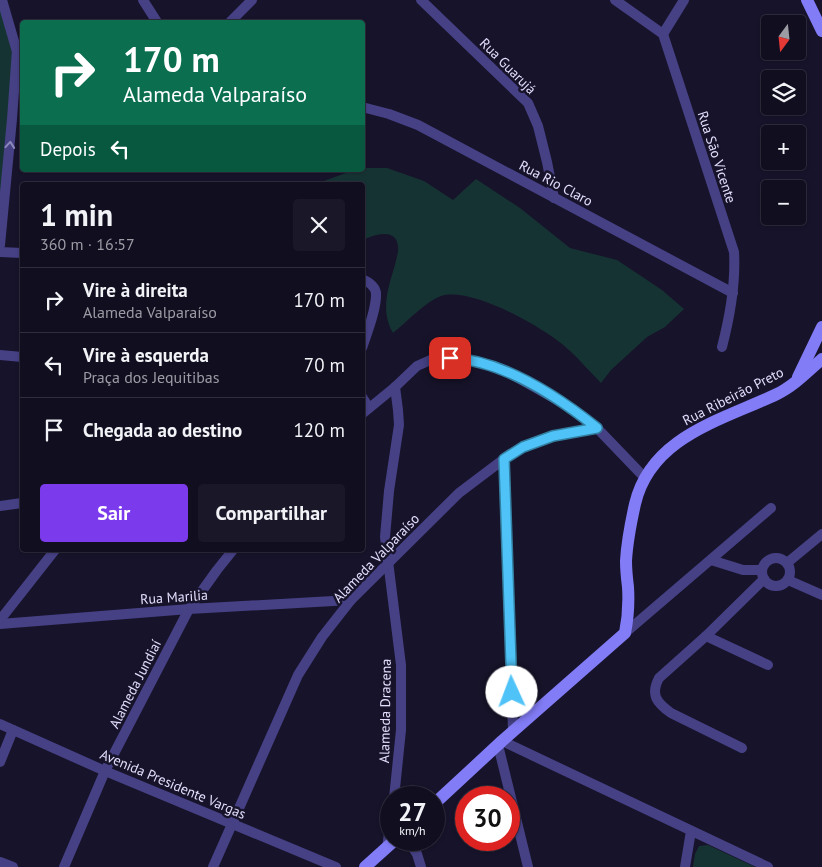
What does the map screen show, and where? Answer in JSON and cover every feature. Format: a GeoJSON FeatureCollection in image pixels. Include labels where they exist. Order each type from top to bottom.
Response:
{"type":"FeatureCollection","features":[{"type":"Feature","properties":{"kind":"main road"},"geometry":{"type":"LineString","coordinates":[[807,0],[822,31]]}},
{"type":"Feature","properties":{"kind":"main road"},"geometry":{"type":"LineString","coordinates":[[796,381],[822,327]]}},
{"type":"Feature","properties":{"kind":"main road","name":"Rua Ribeirão Preto"},"geometry":{"type":"LineString","coordinates":[[625,633],[628,616],[626,561],[630,529],[636,502],[645,478],[660,459],[681,440],[707,424],[778,394],[822,359]]}},
{"type":"Feature","properties":{"kind":"main road"},"geometry":{"type":"LineString","coordinates":[[445,794],[513,731],[625,633]]}},
{"type":"Feature","properties":{"kind":"main road"},"geometry":{"type":"LineString","coordinates":[[365,867],[383,851]]}},
{"type":"Feature","properties":{"kind":"street"},"geometry":{"type":"LineString","coordinates":[[2,0],[20,60]]}},
{"type":"Feature","properties":{"kind":"street"},"geometry":{"type":"LineString","coordinates":[[143,0],[156,20]]}},
{"type":"Feature","properties":{"kind":"street"},"geometry":{"type":"LineString","coordinates":[[232,20],[252,0]]}},
{"type":"Feature","properties":{"kind":"street","name":"Rua Guarujá"},"geometry":{"type":"LineString","coordinates":[[421,0],[528,103],[538,126],[548,162],[554,198]]}},
{"type":"Feature","properties":{"kind":"street"},"geometry":{"type":"LineString","coordinates":[[616,0],[663,34],[684,0]]}},
{"type":"Feature","properties":{"kind":"street","name":"Rua São Vicente"},"geometry":{"type":"LineString","coordinates":[[663,34],[734,252],[735,275],[733,293],[730,316],[722,348]]}},
{"type":"Feature","properties":{"kind":"street"},"geometry":{"type":"LineString","coordinates":[[0,245],[17,50]]}},
{"type":"Feature","properties":{"kind":"street","name":"Rua Rio Claro"},"geometry":{"type":"LineString","coordinates":[[365,108],[418,125],[733,293]]}},
{"type":"Feature","properties":{"kind":"street"},"geometry":{"type":"LineString","coordinates":[[12,119],[20,113]]}},
{"type":"Feature","properties":{"kind":"street"},"geometry":{"type":"LineString","coordinates":[[0,252],[20,253]]}},
{"type":"Feature","properties":{"kind":"street"},"geometry":{"type":"LineString","coordinates":[[365,281],[370,283],[376,292],[365,338]]}},
{"type":"Feature","properties":{"kind":"street"},"geometry":{"type":"LineString","coordinates":[[0,355],[20,357]]}},
{"type":"Feature","properties":{"kind":"street"},"geometry":{"type":"LineString","coordinates":[[366,411],[417,366],[435,358],[465,359],[502,369],[573,409],[597,428],[645,478]]}},
{"type":"Feature","properties":{"kind":"street","name":"Alameda Dracena"},"geometry":{"type":"LineString","coordinates":[[395,387],[399,424],[388,490],[386,537],[402,665],[401,730],[395,786]]}},
{"type":"Feature","properties":{"kind":"street","name":"Alameda Valparaíso"},"geometry":{"type":"LineString","coordinates":[[213,867],[298,675],[322,638],[351,600],[459,493],[504,459],[523,447],[553,436],[597,428]]}},
{"type":"Feature","properties":{"kind":"street"},"geometry":{"type":"LineString","coordinates":[[504,459],[513,731]]}},
{"type":"Feature","properties":{"kind":"street"},"geometry":{"type":"LineString","coordinates":[[0,506],[20,503]]}},
{"type":"Feature","properties":{"kind":"street"},"geometry":{"type":"LineString","coordinates":[[625,633],[771,508]]}},
{"type":"Feature","properties":{"kind":"street"},"geometry":{"type":"LineString","coordinates":[[786,563],[822,534]]}},
{"type":"Feature","properties":{"kind":"street"},"geometry":{"type":"LineString","coordinates":[[0,622],[53,552]]}},
{"type":"Feature","properties":{"kind":"street","name":"Alameda Jundiaí"},"geometry":{"type":"LineString","coordinates":[[64,867],[105,770],[189,609],[231,552]]}},
{"type":"Feature","properties":{"kind":"street"},"geometry":{"type":"LineString","coordinates":[[711,560],[763,575],[771,585],[776,586],[788,580],[790,570],[786,563],[779,558],[770,560],[764,566],[763,575],[706,636],[659,678],[654,687],[655,696],[660,706],[671,714],[742,748]]}},
{"type":"Feature","properties":{"kind":"street"},"geometry":{"type":"LineString","coordinates":[[788,580],[822,595]]}},
{"type":"Feature","properties":{"kind":"street","name":"Rua Marilia"},"geometry":{"type":"LineString","coordinates":[[0,622],[351,600]]}},
{"type":"Feature","properties":{"kind":"street"},"geometry":{"type":"LineString","coordinates":[[706,636],[768,665]]}},
{"type":"Feature","properties":{"kind":"street","name":"Avenida Presidente Vargas"},"geometry":{"type":"LineString","coordinates":[[0,724],[336,867]]}},
{"type":"Feature","properties":{"kind":"street"},"geometry":{"type":"LineString","coordinates":[[0,762],[13,730]]}},
{"type":"Feature","properties":{"kind":"street"},"geometry":{"type":"LineString","coordinates":[[500,743],[768,867]]}},
{"type":"Feature","properties":{"kind":"street"},"geometry":{"type":"LineString","coordinates":[[500,743],[528,867]]}},
{"type":"Feature","properties":{"kind":"street"},"geometry":{"type":"LineString","coordinates":[[685,867],[692,831]]}},
{"type":"Feature","properties":{"kind":"street"},"geometry":{"type":"LineString","coordinates":[[415,851],[421,867]]}},
{"type":"Feature","properties":{"kind":"street"},"geometry":{"type":"LineString","coordinates":[[0,862],[13,867]]}},
{"type":"Feature","properties":{"kind":"green space"},"geometry":{"type":"Polygon","coordinates":[[[0,0],[17,50],[0,245],[0,0]]]}},
{"type":"Feature","properties":{"kind":"green space"},"geometry":{"type":"Polygon","coordinates":[[[365,168],[387,168],[424,181],[453,200],[476,179],[520,208],[570,248],[617,260],[662,290],[684,309],[665,327],[647,337],[611,370],[601,383],[569,350],[544,331],[508,311],[471,297],[441,296],[422,307],[393,333],[387,316],[386,299],[398,253],[396,240],[389,234],[372,236],[365,239],[365,182],[321,182],[349,172],[365,172],[365,168]]]}},
{"type":"Feature","properties":{"kind":"green space"},"geometry":{"type":"Polygon","coordinates":[[[708,845],[755,867],[693,867],[695,854],[699,846],[708,845]]]}},
{"type":"Feature","properties":{"kind":"route"},"geometry":{"type":"LineString","coordinates":[[450,358],[465,359],[502,369],[573,409],[597,428],[553,436],[523,447],[504,459],[512,692]]}}]}
